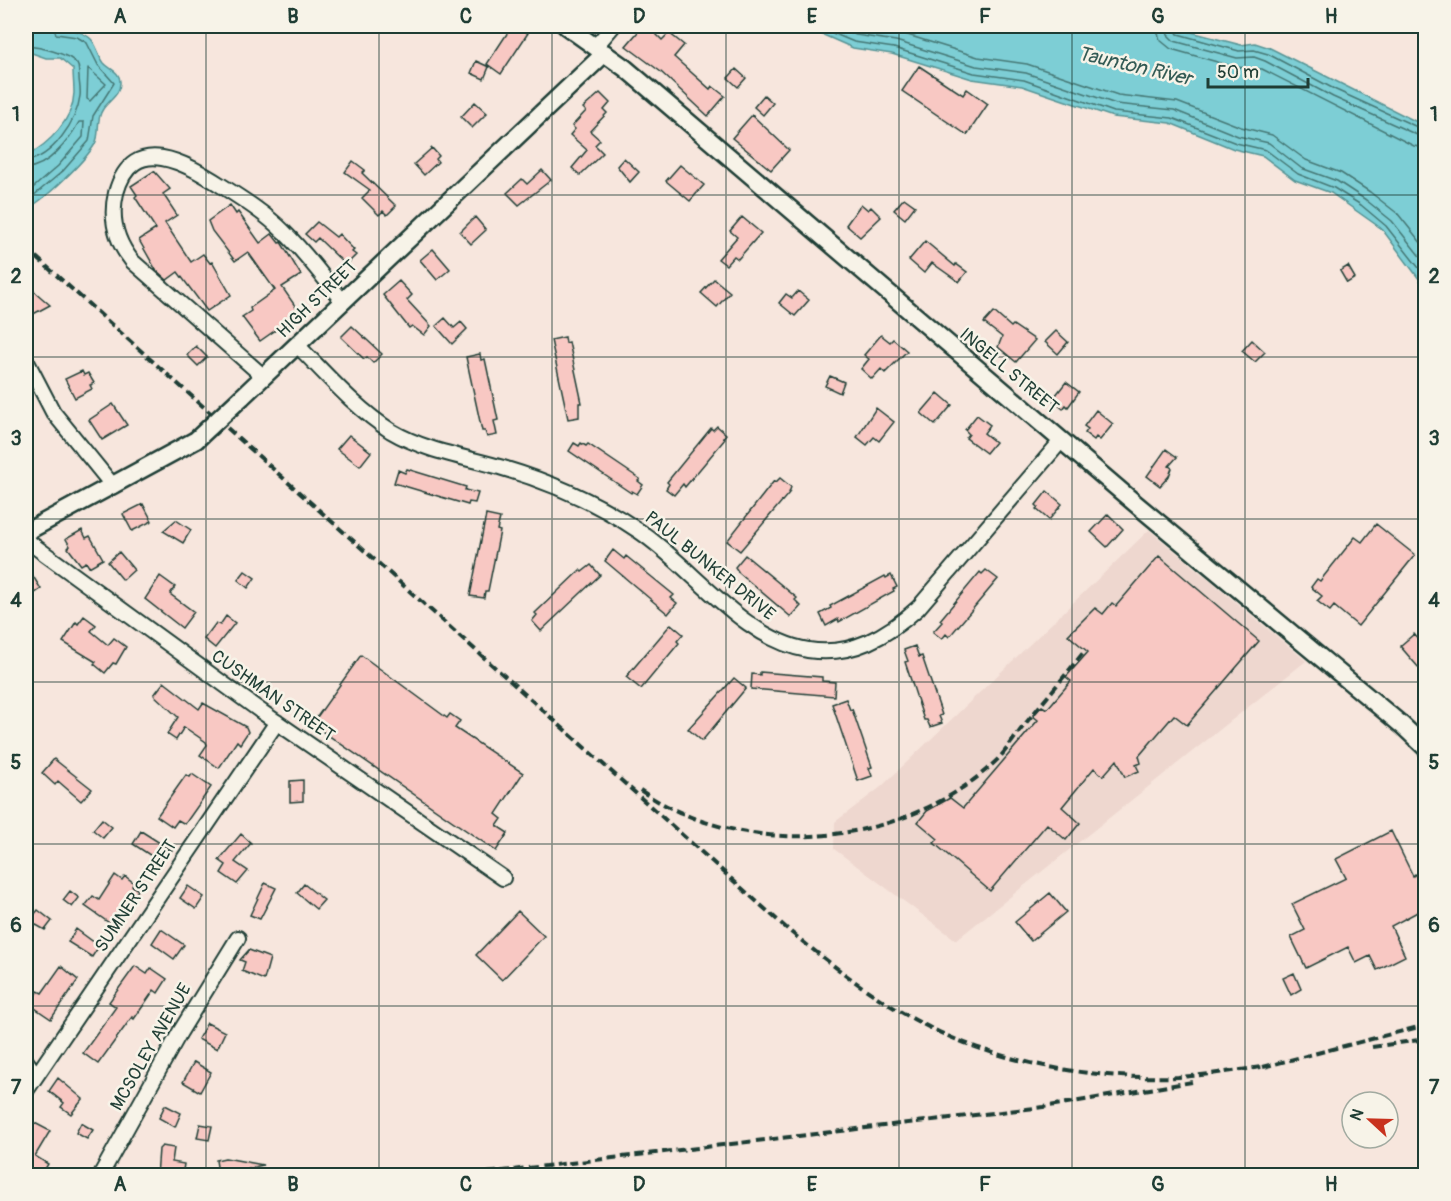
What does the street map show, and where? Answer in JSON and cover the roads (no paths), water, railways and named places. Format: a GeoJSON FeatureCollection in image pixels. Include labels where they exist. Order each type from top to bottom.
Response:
{"type":"FeatureCollection","features":[{"type":"Feature","properties":{"kind":"street","name":"INGELL STREET"},"geometry":{"type":"LineString","coordinates":[[566,26],[600,49],[1061,441],[1403,726],[1425,748]]}},
{"type":"Feature","properties":{"kind":"street"},"geometry":{"type":"LineString","coordinates":[[600,49],[613,26]]}},
{"type":"Feature","properties":{"kind":"street","name":"HIGH STREET"},"geometry":{"type":"LineString","coordinates":[[26,532],[196,440],[343,302],[600,49]]}},
{"type":"Feature","properties":{"kind":"street"},"geometry":{"type":"LineString","coordinates":[[264,377],[132,261],[122,248],[115,228],[114,208],[119,183],[132,166],[147,157],[169,158],[203,173],[242,198],[284,232],[343,302]]}},
{"type":"Feature","properties":{"kind":"street","name":"PAUL BUNKER DRIVE"},"geometry":{"type":"LineString","coordinates":[[297,345],[349,397],[392,431],[436,450],[523,475],[600,508],[667,550],[747,622],[777,640],[807,650],[850,649],[867,643],[899,624],[918,608],[1061,441]]}},
{"type":"Feature","properties":{"kind":"street"},"geometry":{"type":"LineString","coordinates":[[26,360],[53,412],[113,486]]}},
{"type":"Feature","properties":{"kind":"street","name":"CUSHMAN STREET"},"geometry":{"type":"LineString","coordinates":[[26,540],[277,722],[503,878]]}},
{"type":"Feature","properties":{"kind":"street","name":"SUMNER STREET"},"geometry":{"type":"LineString","coordinates":[[26,1091],[277,722]]}},
{"type":"Feature","properties":{"kind":"street","name":"MCSOLEY AVENUE"},"geometry":{"type":"LineString","coordinates":[[100,1176],[186,1022],[238,938]]}},
{"type":"Feature","properties":{"kind":"street"},"geometry":{"type":"LineString","coordinates":[[26,1061],[36,1075]]}},
{"type":"Feature","properties":{"kind":"water"},"geometry":{"type":"Polygon","coordinates":[[[26,26],[60,28],[78,31],[85,35],[93,41],[104,63],[119,76],[120,87],[101,113],[97,140],[90,151],[53,190],[26,209],[26,156],[43,145],[58,130],[69,113],[74,93],[73,69],[60,58],[46,58],[26,51],[26,26]]]}},
{"type":"Feature","properties":{"kind":"water","name":"Taunton River"},"geometry":{"type":"Polygon","coordinates":[[[803,26],[1168,26],[1241,45],[1255,43],[1270,48],[1425,126],[1425,287],[1382,229],[1331,193],[1295,180],[1263,156],[1234,149],[1170,123],[1113,117],[1022,86],[972,79],[892,54],[853,48],[803,26]]]}},
{"type":"Feature","properties":{"kind":"railway"},"geometry":{"type":"LineString","coordinates":[[26,248],[792,933],[879,998],[940,1033],[1006,1057],[1040,1065],[1075,1071],[1144,1077],[1213,1074],[1269,1066]]}},
{"type":"Feature","properties":{"kind":"railway"},"geometry":{"type":"LineString","coordinates":[[640,790],[682,813],[728,828],[776,836],[826,835],[874,827],[920,811],[963,788],[1000,757],[1083,653]]}},
{"type":"Feature","properties":{"kind":"railway"},"geometry":{"type":"LineString","coordinates":[[1263,1067],[1426,1025]]}},
{"type":"Feature","properties":{"kind":"railway"},"geometry":{"type":"LineString","coordinates":[[1372,1047],[1426,1039]]}},
{"type":"Feature","properties":{"kind":"railway"},"geometry":{"type":"LineString","coordinates":[[461,1176],[1043,1107],[1192,1082]]}}]}
